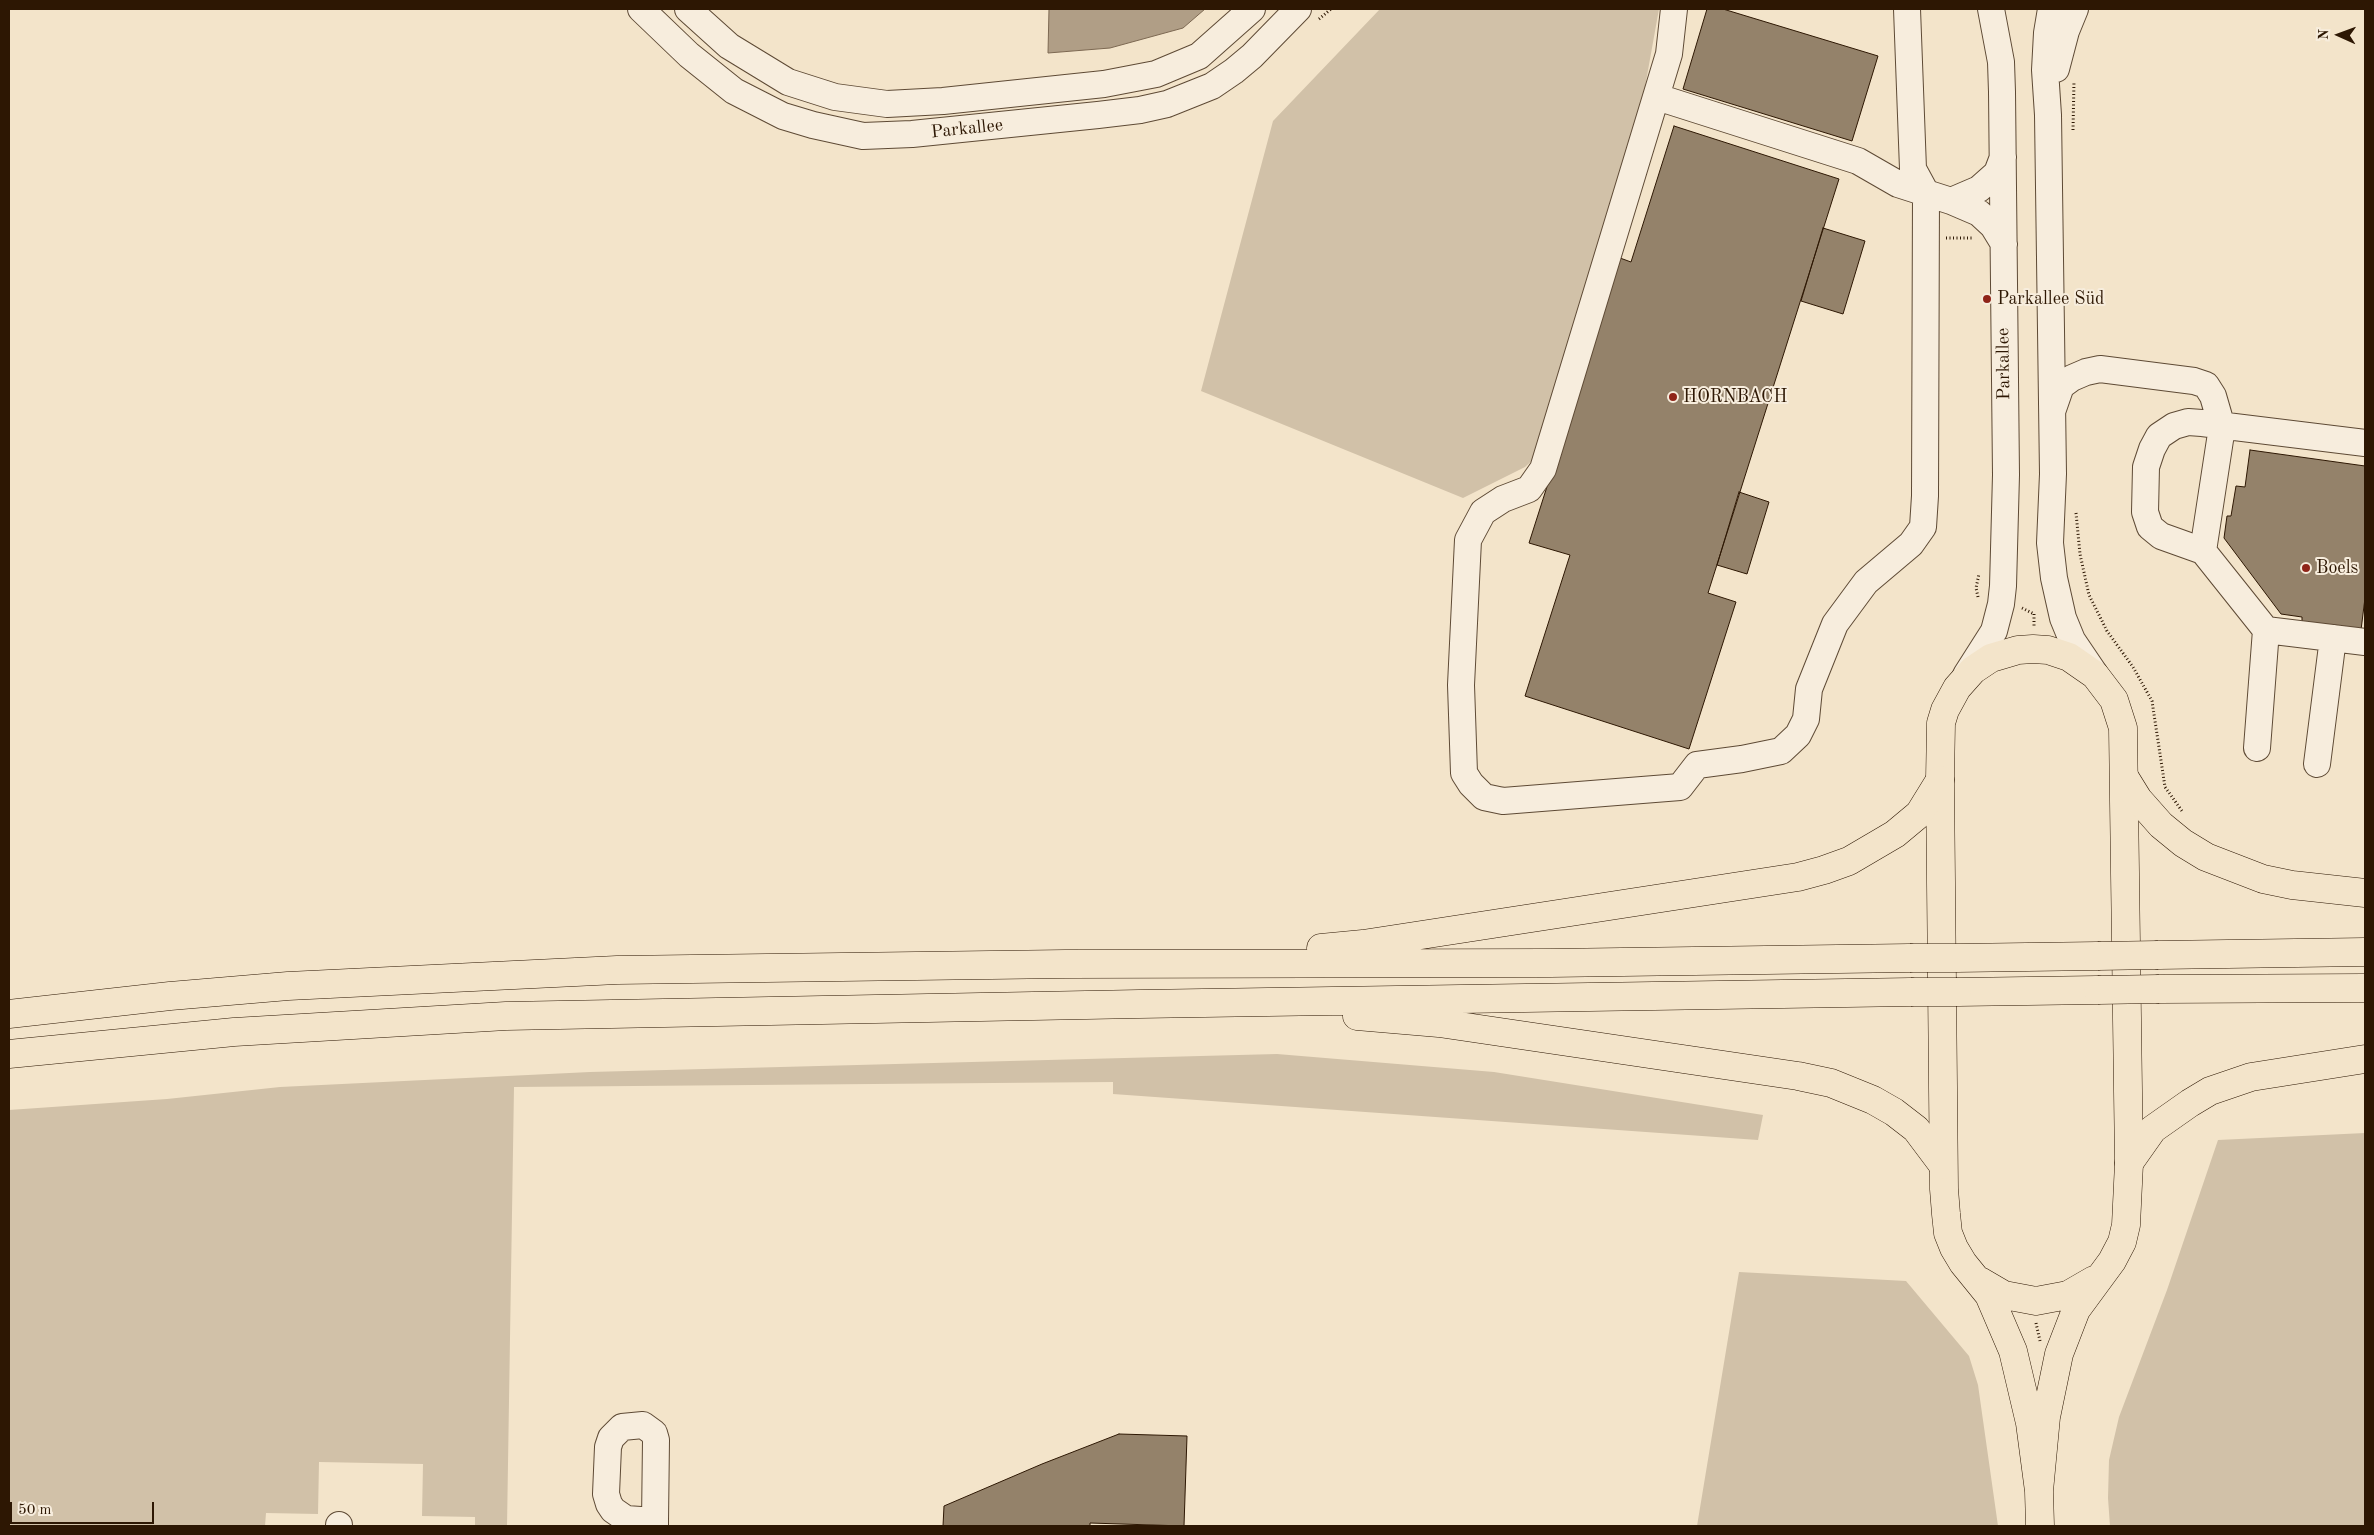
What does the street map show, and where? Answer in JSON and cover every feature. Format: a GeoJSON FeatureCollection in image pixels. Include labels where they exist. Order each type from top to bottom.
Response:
{"type":"FeatureCollection","features":[{"type":"Feature","properties":{"kind":"main road"},"geometry":{"type":"LineString","coordinates":[[2039,1491],[2051,1386],[2062,1341],[2076,1310],[2117,1252],[2126,1225],[2129,1163],[2123,728],[2119,712],[2110,693],[2096,674],[2069,657],[2048,650],[2033,649],[2018,650],[1991,658],[1963,679],[1951,696],[1941,722],[1940,780],[1944,1189],[1948,1233],[1963,1263],[1997,1308],[2013,1351],[2030,1423],[2039,1491],[2040,1526]]}},
{"type":"Feature","properties":{"kind":"main road"},"geometry":{"type":"LineString","coordinates":[[2125,778],[2138,799],[2161,825],[2183,842],[2215,860],[2263,879],[2292,885],[2365,893]]}},
{"type":"Feature","properties":{"kind":"main road"},"geometry":{"type":"LineString","coordinates":[[1065,964],[1363,944],[1798,876],[1849,861],[1895,834],[1919,814],[1940,780]]}},
{"type":"Feature","properties":{"kind":"main road"},"geometry":{"type":"LineString","coordinates":[[9,1014],[51,1008],[288,986],[515,974],[728,967],[1550,963],[2365,952]]}},
{"type":"Feature","properties":{"kind":"main road"},"geometry":{"type":"LineString","coordinates":[[9,1054],[234,1032],[450,1019],[1139,1004],[1911,992],[2365,988]]}},
{"type":"Feature","properties":{"kind":"main road"},"geometry":{"type":"LineString","coordinates":[[1139,1004],[1341,1014],[1439,1023],[1798,1076],[1831,1083],[1854,1091],[1894,1112],[1916,1129],[1944,1165]]}},
{"type":"Feature","properties":{"kind":"main road"},"geometry":{"type":"LineString","coordinates":[[9,1005],[51,1008]]}},
{"type":"Feature","properties":{"kind":"main road"},"geometry":{"type":"LineString","coordinates":[[2129,1163],[2154,1130],[2178,1111],[2210,1092],[2251,1077],[2365,1058]]}},
{"type":"Feature","properties":{"kind":"main road"},"geometry":{"type":"LineString","coordinates":[[1976,1278],[2004,1295],[2036,1301],[2068,1295],[2102,1274]]}},
{"type":"Feature","properties":{"kind":"street","name":"Parkallee"},"geometry":{"type":"LineString","coordinates":[[641,9],[689,55],[734,91],[783,116],[812,125],[863,136],[912,134],[1050,120],[1140,110],[1167,104],[1189,97],[1212,86],[1234,71],[1252,56],[1298,9]]}},
{"type":"Feature","properties":{"kind":"street","name":"Parkallee"},"geometry":{"type":"LineString","coordinates":[[688,9],[729,46],[788,82],[835,97],[887,104],[944,101],[1104,84],[1156,74],[1199,56],[1234,28],[1252,9]]}},
{"type":"Feature","properties":{"kind":"street"},"geometry":{"type":"LineString","coordinates":[[1674,9],[1669,54],[1657,97],[1543,469],[1529,490],[1503,499],[1482,512],[1468,540],[1461,685],[1464,773],[1471,784],[1484,797],[1503,801],[1680,787],[1697,765],[1781,751],[1798,735],[1806,719],[1811,682],[1835,624],[1866,582],[1910,544],[1923,527],[1925,488],[1926,193],[1913,170],[1907,9]]}},
{"type":"Feature","properties":{"kind":"street","name":"Parkallee"},"geometry":{"type":"LineString","coordinates":[[1963,679],[1994,631],[2002,595],[2006,475],[1992,241],[2003,157],[2001,62],[1990,9]]}},
{"type":"Feature","properties":{"kind":"street"},"geometry":{"type":"LineString","coordinates":[[2051,9],[2045,55],[2048,114],[2053,474],[2050,535],[2054,578],[2060,606],[2072,640],[2096,674]]}},
{"type":"Feature","properties":{"kind":"street"},"geometry":{"type":"LineString","coordinates":[[2048,114],[2058,56],[2076,9]]}},
{"type":"Feature","properties":{"kind":"street"},"geometry":{"type":"LineString","coordinates":[[1657,97],[1858,161],[1898,184],[1952,200],[1979,214],[1993,226],[1992,241]]}},
{"type":"Feature","properties":{"kind":"street"},"geometry":{"type":"LineString","coordinates":[[1952,200],[1980,190],[1997,173],[2003,157]]}},
{"type":"Feature","properties":{"kind":"street"},"geometry":{"type":"LineString","coordinates":[[2052,416],[2055,400],[2061,386],[2072,378],[2086,372],[2116,370],[2194,381],[2206,385],[2213,396],[2222,428],[2203,551]]}},
{"type":"Feature","properties":{"kind":"street"},"geometry":{"type":"LineString","coordinates":[[2257,748],[2266,630],[2203,551],[2161,536],[2150,527],[2145,512],[2146,466],[2152,449],[2159,436],[2174,426],[2188,422],[2222,428],[2365,443]]}},
{"type":"Feature","properties":{"kind":"street"},"geometry":{"type":"LineString","coordinates":[[2266,630],[2365,642]]}},
{"type":"Feature","properties":{"kind":"street"},"geometry":{"type":"LineString","coordinates":[[2318,764],[2333,638]]}},
{"type":"Feature","properties":{"kind":"path"},"geometry":{"type":"LineString","coordinates":[[1926,237],[1992,241]]}},
{"type":"Feature","properties":{"kind":"path"},"geometry":{"type":"LineString","coordinates":[[2075,505],[2080,554],[2089,595],[2107,632],[2133,667],[2152,701],[2165,787],[2186,816]]}},
{"type":"Feature","properties":{"kind":"shaded area"},"geometry":{"type":"Polygon","coordinates":[[[1049,9],[1205,9],[1183,28],[1110,48],[1048,53],[1049,9]]]}},
{"type":"Feature","properties":{"kind":"shaded area"},"geometry":{"type":"Polygon","coordinates":[[[1380,9],[1659,9],[1643,98],[1537,456],[1525,467],[1463,498],[1201,391],[1273,121],[1380,9]]]}},
{"type":"Feature","properties":{"kind":"shaded area"},"geometry":{"type":"Polygon","coordinates":[[[1277,1054],[1494,1072],[1763,1115],[1758,1140],[1113,1094],[1113,1082],[514,1087],[507,1526],[475,1526],[475,1517],[422,1516],[423,1464],[319,1462],[318,1514],[266,1513],[265,1526],[9,1526],[9,1110],[167,1099],[280,1087],[590,1072],[1277,1054]]]}},
{"type":"Feature","properties":{"kind":"shaded area"},"geometry":{"type":"Polygon","coordinates":[[[2365,1133],[2365,1526],[2110,1526],[2108,1498],[2109,1460],[2119,1417],[2167,1290],[2218,1140],[2365,1133]]]}},
{"type":"Feature","properties":{"kind":"shaded area"},"geometry":{"type":"Polygon","coordinates":[[[1739,1272],[1906,1281],[1969,1356],[1978,1385],[1998,1526],[1697,1526],[1739,1272]]]}},
{"type":"Feature","properties":{"kind":"building"},"geometry":{"type":"Polygon","coordinates":[[[1707,9],[1723,9],[1878,56],[1852,141],[1683,89],[1707,9]]]}},
{"type":"Feature","properties":{"kind":"building","name":"HORNBACH"},"geometry":{"type":"Polygon","coordinates":[[[1674,126],[1839,179],[1708,593],[1736,602],[1689,749],[1525,696],[1570,555],[1529,543],[1620,258],[1631,262],[1674,126]]]}},
{"type":"Feature","properties":{"kind":"building"},"geometry":{"type":"Polygon","coordinates":[[[1823,228],[1865,241],[1843,314],[1801,301],[1823,228]]]}},
{"type":"Feature","properties":{"kind":"building","name":"Boels"},"geometry":{"type":"Polygon","coordinates":[[[2250,450],[2365,466],[2365,598],[2361,630],[2302,622],[2302,617],[2281,614],[2224,538],[2227,516],[2231,516],[2236,486],[2245,487],[2250,450]]]}},
{"type":"Feature","properties":{"kind":"building"},"geometry":{"type":"Polygon","coordinates":[[[1739,492],[1769,502],[1747,574],[1717,565],[1739,492]]]}},
{"type":"Feature","properties":{"kind":"building"},"geometry":{"type":"Polygon","coordinates":[[[1119,1434],[1187,1436],[1184,1526],[1090,1523],[1090,1526],[943,1526],[944,1506],[1042,1464],[1119,1434]]]}},
{"type":"Feature","properties":{"kind":"place","name":"Parkallee Süd"},"geometry":{"type":"Point","coordinates":[1987,299]}},
{"type":"Feature","properties":{"kind":"place","name":"HORNBACH"},"geometry":{"type":"Point","coordinates":[1673,397]}},
{"type":"Feature","properties":{"kind":"place","name":"Boels"},"geometry":{"type":"Point","coordinates":[2306,568]}}]}
